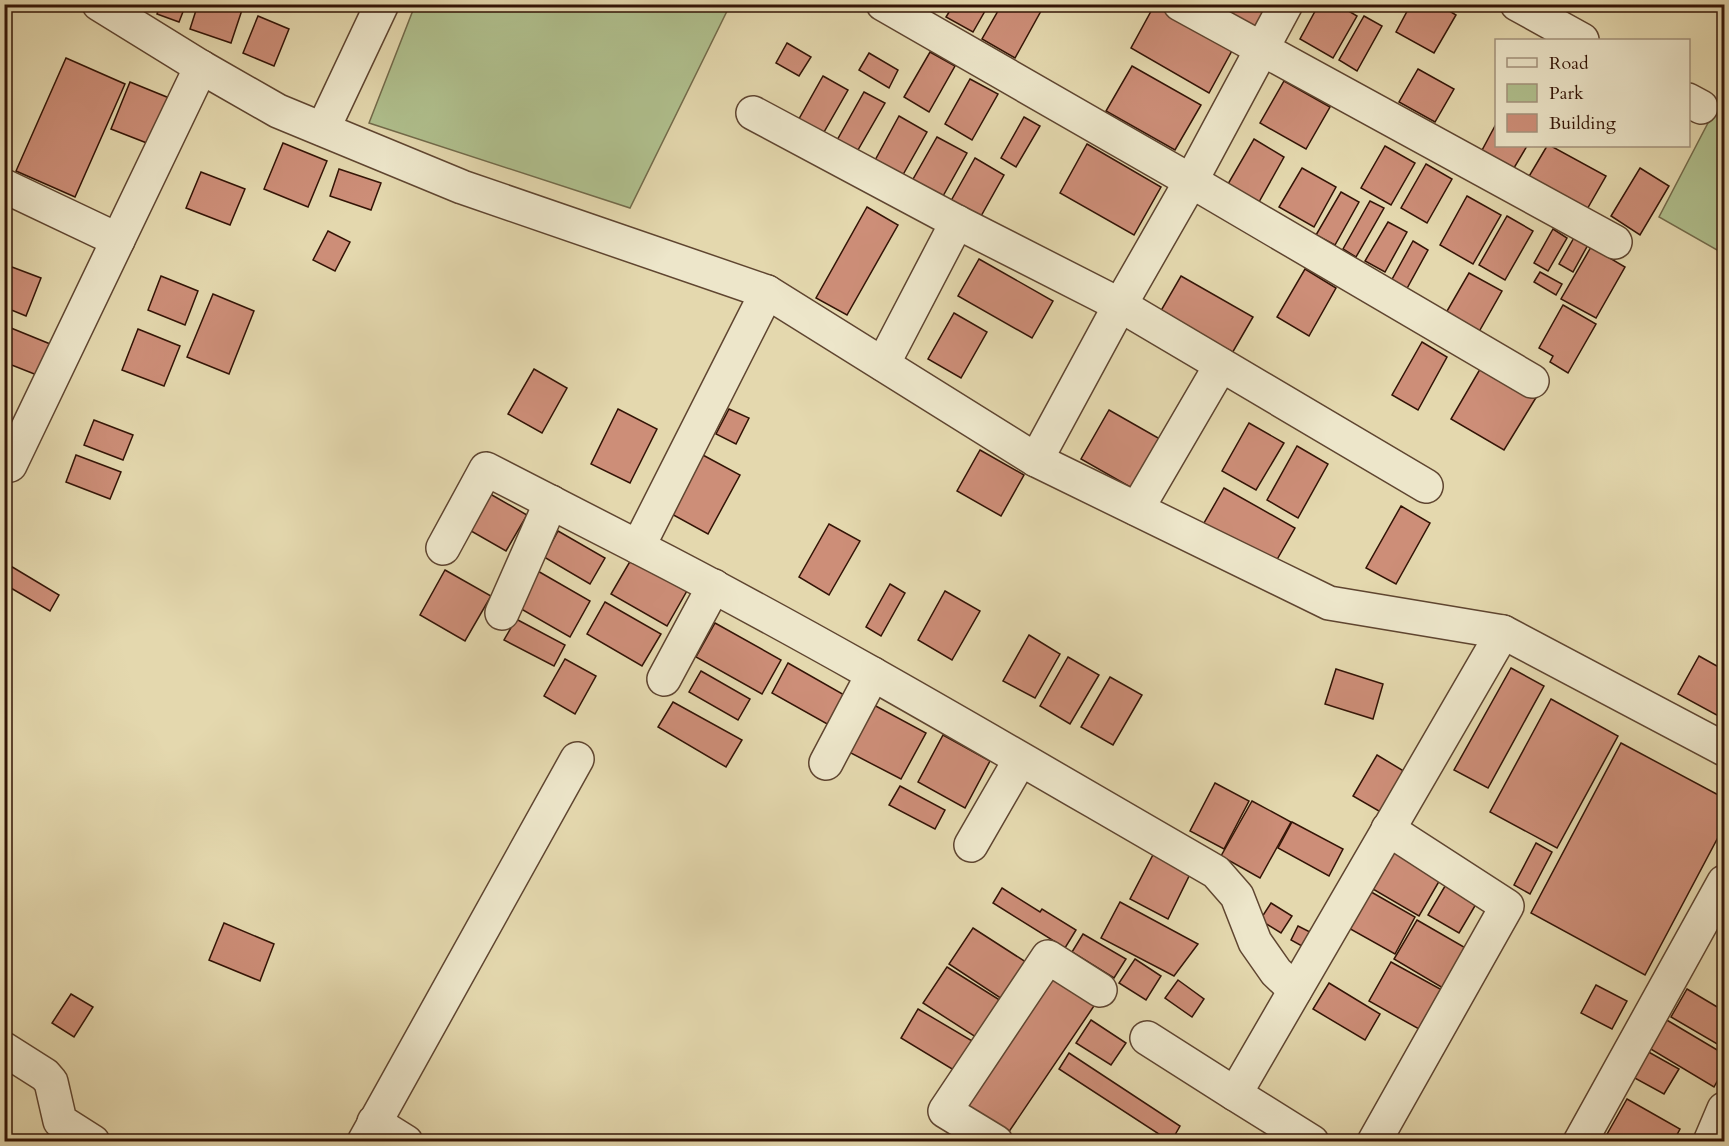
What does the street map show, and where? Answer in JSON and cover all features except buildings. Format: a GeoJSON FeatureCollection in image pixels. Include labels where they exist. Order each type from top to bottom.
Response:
{"type":"FeatureCollection","features":[{"type":"Feature","properties":{"kind":"street"},"geometry":{"type":"LineString","coordinates":[[99,4],[278,111],[462,187],[767,292],[1036,460],[1329,603],[1503,632],[1725,749]]}},
{"type":"Feature","properties":{"kind":"street"},"geometry":{"type":"LineString","coordinates":[[323,129],[382,4]]}},
{"type":"Feature","properties":{"kind":"street"},"geometry":{"type":"LineString","coordinates":[[883,4],[1191,180],[1532,381]]}},
{"type":"Feature","properties":{"kind":"street"},"geometry":{"type":"LineString","coordinates":[[1180,4],[1614,243]]}},
{"type":"Feature","properties":{"kind":"street"},"geometry":{"type":"LineString","coordinates":[[1036,460],[1286,4]]}},
{"type":"Feature","properties":{"kind":"street"},"geometry":{"type":"LineString","coordinates":[[1517,4],[1580,39]]}},
{"type":"Feature","properties":{"kind":"street"},"geometry":{"type":"LineString","coordinates":[[4,462],[10,465],[201,67]]}},
{"type":"Feature","properties":{"kind":"street"},"geometry":{"type":"LineString","coordinates":[[753,113],[957,222],[1120,305],[1426,486]]}},
{"type":"Feature","properties":{"kind":"street"},"geometry":{"type":"LineString","coordinates":[[4,186],[118,240]]}},
{"type":"Feature","properties":{"kind":"street"},"geometry":{"type":"LineString","coordinates":[[883,364],[957,222]]}},
{"type":"Feature","properties":{"kind":"street"},"geometry":{"type":"LineString","coordinates":[[638,547],[767,292]]}},
{"type":"Feature","properties":{"kind":"street"},"geometry":{"type":"LineString","coordinates":[[1137,509],[1221,365]]}},
{"type":"Feature","properties":{"kind":"street"},"geometry":{"type":"LineString","coordinates":[[443,548],[486,469],[714,586],[873,674],[1216,872],[1238,896],[1255,942],[1276,972],[1295,990]]}},
{"type":"Feature","properties":{"kind":"street"},"geometry":{"type":"LineString","coordinates":[[502,613],[551,502]]}},
{"type":"Feature","properties":{"kind":"street"},"geometry":{"type":"LineString","coordinates":[[663,679],[714,586]]}},
{"type":"Feature","properties":{"kind":"street"},"geometry":{"type":"LineString","coordinates":[[1235,1094],[1503,632]]}},
{"type":"Feature","properties":{"kind":"street"},"geometry":{"type":"LineString","coordinates":[[826,763],[873,674]]}},
{"type":"Feature","properties":{"kind":"street"},"geometry":{"type":"LineString","coordinates":[[406,1142],[369,1132],[577,759]]}},
{"type":"Feature","properties":{"kind":"street"},"geometry":{"type":"LineString","coordinates":[[971,845],[1020,760]]}},
{"type":"Feature","properties":{"kind":"street"},"geometry":{"type":"LineString","coordinates":[[1374,1142],[1507,906],[1389,830]]}},
{"type":"Feature","properties":{"kind":"street"},"geometry":{"type":"LineString","coordinates":[[1580,1142],[1725,882]]}},
{"type":"Feature","properties":{"kind":"street"},"geometry":{"type":"LineString","coordinates":[[996,1142],[945,1111],[1048,957],[1100,990]]}},
{"type":"Feature","properties":{"kind":"street"},"geometry":{"type":"LineString","coordinates":[[1147,1038],[1312,1142]]}},
{"type":"Feature","properties":{"kind":"street"},"geometry":{"type":"LineString","coordinates":[[4,1049],[45,1075],[51,1082],[60,1121],[93,1142]]}},
{"type":"Feature","properties":{"kind":"street"},"geometry":{"type":"LineString","coordinates":[[1710,1142],[1725,1109]]}},
{"type":"Feature","properties":{"kind":"green space"},"geometry":{"type":"Polygon","coordinates":[[[415,4],[730,5],[630,208],[369,123],[415,4]]]}},
{"type":"Feature","properties":{"kind":"green space"},"geometry":{"type":"Polygon","coordinates":[[[1724,88],[1724,254],[1659,217],[1722,96],[1724,88]]]}}]}
